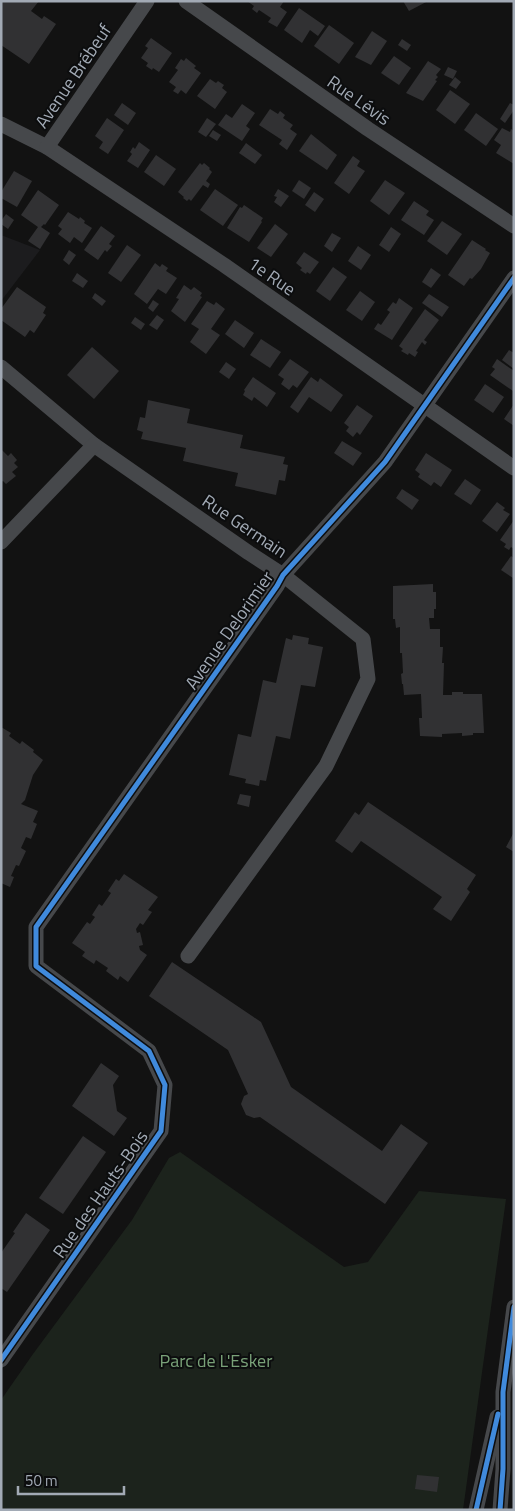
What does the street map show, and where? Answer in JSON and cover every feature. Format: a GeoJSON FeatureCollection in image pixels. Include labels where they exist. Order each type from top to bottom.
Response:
{"type":"FeatureCollection","features":[{"type":"Feature","properties":{"kind":"street","name":"Avenue Brébeuf"},"geometry":{"type":"LineString","coordinates":[[47,147],[146,1]]}},
{"type":"Feature","properties":{"kind":"street","name":"Rue Lévis"},"geometry":{"type":"LineString","coordinates":[[186,1],[368,129],[514,226]]}},
{"type":"Feature","properties":{"kind":"street","name":"1e Rue"},"geometry":{"type":"LineString","coordinates":[[1,124],[47,147],[224,265],[514,468]]}},
{"type":"Feature","properties":{"kind":"street","name":"Avenue Delorimier"},"geometry":{"type":"LineString","coordinates":[[36,966],[36,927],[283,575],[384,462],[514,278]]}},
{"type":"Feature","properties":{"kind":"street","name":"Rue Germain"},"geometry":{"type":"LineString","coordinates":[[1,367],[94,445],[283,575],[363,639],[368,679],[326,766],[188,956]]}},
{"type":"Feature","properties":{"kind":"street"},"geometry":{"type":"LineString","coordinates":[[1,542],[94,445]]}},
{"type":"Feature","properties":{"kind":"street","name":"Rue des Hauts-Bois"},"geometry":{"type":"LineString","coordinates":[[1,1360],[161,1131],[165,1085],[150,1051],[36,966]]}},
{"type":"Feature","properties":{"kind":"street"},"geometry":{"type":"LineString","coordinates":[[476,1510],[503,1392],[514,1307]]}},
{"type":"Feature","properties":{"kind":"street"},"geometry":{"type":"LineString","coordinates":[[500,1510],[503,1469],[503,1392]]}},
{"type":"Feature","properties":{"kind":"shaded area"},"geometry":{"type":"Polygon","coordinates":[[[1,235],[40,250],[1,301],[1,235]]]}},
{"type":"Feature","properties":{"kind":"green space","name":"Parc de L'Esker"},"geometry":{"type":"Polygon","coordinates":[[[180,1152],[344,1267],[368,1262],[419,1191],[506,1199],[463,1510],[1,1510],[1,1400],[132,1220],[169,1158],[180,1152]]]}},
{"type":"Feature","properties":{"kind":"building"},"geometry":{"type":"Polygon","coordinates":[[[1,1],[39,1],[31,11],[42,19],[44,16],[56,24],[29,64],[1,45],[1,1]]]}},
{"type":"Feature","properties":{"kind":"building"},"geometry":{"type":"Polygon","coordinates":[[[247,1],[284,1],[280,7],[287,12],[277,27],[268,22],[271,18],[259,10],[257,13],[252,9],[254,6],[247,1]]]}},
{"type":"Feature","properties":{"kind":"building"},"geometry":{"type":"Polygon","coordinates":[[[403,1],[428,1],[409,11],[403,1]]]}},
{"type":"Feature","properties":{"kind":"building"},"geometry":{"type":"Polygon","coordinates":[[[299,8],[325,26],[318,36],[310,30],[302,43],[284,30],[299,8]]]}},
{"type":"Feature","properties":{"kind":"building"},"geometry":{"type":"Polygon","coordinates":[[[329,25],[354,43],[339,64],[314,46],[329,25]]]}},
{"type":"Feature","properties":{"kind":"building"},"geometry":{"type":"Polygon","coordinates":[[[372,31],[387,41],[371,65],[355,57],[372,31]]]}},
{"type":"Feature","properties":{"kind":"building"},"geometry":{"type":"Polygon","coordinates":[[[151,38],[172,53],[159,72],[146,66],[148,63],[141,58],[148,48],[145,46],[151,38]]]}},
{"type":"Feature","properties":{"kind":"building"},"geometry":{"type":"Polygon","coordinates":[[[402,39],[411,45],[407,51],[398,45],[402,39]]]}},
{"type":"Feature","properties":{"kind":"building"},"geometry":{"type":"Polygon","coordinates":[[[394,56],[411,68],[399,85],[381,73],[394,56]]]}},
{"type":"Feature","properties":{"kind":"building"},"geometry":{"type":"Polygon","coordinates":[[[186,58],[201,73],[186,94],[181,90],[178,94],[173,91],[176,87],[169,82],[178,70],[175,68],[181,59],[184,61],[186,58]]]}},
{"type":"Feature","properties":{"kind":"building"},"geometry":{"type":"Polygon","coordinates":[[[428,61],[441,69],[436,75],[438,77],[435,80],[437,81],[423,101],[406,93],[428,61]]]}},
{"type":"Feature","properties":{"kind":"building"},"geometry":{"type":"Polygon","coordinates":[[[448,67],[457,71],[453,79],[444,75],[448,67]]]}},
{"type":"Feature","properties":{"kind":"building"},"geometry":{"type":"Polygon","coordinates":[[[455,77],[461,82],[456,89],[449,85],[455,77]]]}},
{"type":"Feature","properties":{"kind":"building"},"geometry":{"type":"Polygon","coordinates":[[[210,79],[224,85],[222,88],[227,92],[215,109],[197,96],[210,79]]]}},
{"type":"Feature","properties":{"kind":"building"},"geometry":{"type":"Polygon","coordinates":[[[450,90],[470,104],[455,124],[436,110],[450,90]]]}},
{"type":"Feature","properties":{"kind":"building"},"geometry":{"type":"Polygon","coordinates":[[[122,103],[136,113],[128,125],[114,115],[122,103]]]}},
{"type":"Feature","properties":{"kind":"building"},"geometry":{"type":"Polygon","coordinates":[[[510,103],[514,105],[514,110],[505,123],[500,119],[510,103]]]}},
{"type":"Feature","properties":{"kind":"building"},"geometry":{"type":"Polygon","coordinates":[[[242,104],[255,113],[246,126],[250,129],[242,141],[218,125],[226,114],[232,118],[242,104]]]}},
{"type":"Feature","properties":{"kind":"building"},"geometry":{"type":"Polygon","coordinates":[[[270,109],[278,114],[280,111],[285,115],[283,118],[293,125],[290,129],[297,134],[287,150],[279,144],[282,140],[259,125],[270,109]]]}},
{"type":"Feature","properties":{"kind":"building"},"geometry":{"type":"Polygon","coordinates":[[[476,113],[498,129],[486,146],[464,130],[476,113]]]}},
{"type":"Feature","properties":{"kind":"building"},"geometry":{"type":"Polygon","coordinates":[[[107,118],[124,130],[108,154],[99,148],[103,142],[95,136],[107,118]]]}},
{"type":"Feature","properties":{"kind":"building"},"geometry":{"type":"Polygon","coordinates":[[[207,118],[216,124],[206,137],[198,132],[207,118]]]}},
{"type":"Feature","properties":{"kind":"building"},"geometry":{"type":"Polygon","coordinates":[[[502,128],[510,132],[511,129],[514,131],[514,164],[496,153],[501,145],[494,140],[502,128]]]}},
{"type":"Feature","properties":{"kind":"building"},"geometry":{"type":"Polygon","coordinates":[[[213,130],[221,135],[217,141],[209,136],[213,130]]]}},
{"type":"Feature","properties":{"kind":"building"},"geometry":{"type":"Polygon","coordinates":[[[311,134],[337,155],[327,170],[299,151],[311,134]]]}},
{"type":"Feature","properties":{"kind":"building"},"geometry":{"type":"Polygon","coordinates":[[[139,142],[150,150],[138,168],[127,161],[132,154],[130,152],[133,147],[135,149],[139,142]]]}},
{"type":"Feature","properties":{"kind":"building"},"geometry":{"type":"Polygon","coordinates":[[[246,143],[262,155],[255,164],[239,153],[246,143]]]}},
{"type":"Feature","properties":{"kind":"building"},"geometry":{"type":"Polygon","coordinates":[[[156,155],[176,169],[164,186],[144,172],[156,155]]]}},
{"type":"Feature","properties":{"kind":"building"},"geometry":{"type":"Polygon","coordinates":[[[353,156],[360,161],[357,166],[365,171],[349,194],[334,183],[353,156]]]}},
{"type":"Feature","properties":{"kind":"building"},"geometry":{"type":"Polygon","coordinates":[[[200,163],[202,165],[204,163],[212,172],[206,181],[210,184],[208,188],[203,185],[191,201],[189,199],[187,201],[178,192],[200,163]]]}},
{"type":"Feature","properties":{"kind":"building"},"geometry":{"type":"Polygon","coordinates":[[[14,171],[32,181],[17,207],[1,198],[1,192],[14,171]]]}},
{"type":"Feature","properties":{"kind":"building"},"geometry":{"type":"Polygon","coordinates":[[[299,180],[311,188],[304,199],[292,191],[299,180]]]}},
{"type":"Feature","properties":{"kind":"building"},"geometry":{"type":"Polygon","coordinates":[[[385,180],[405,193],[389,215],[370,201],[385,180]]]}},
{"type":"Feature","properties":{"kind":"building"},"geometry":{"type":"Polygon","coordinates":[[[215,189],[238,205],[223,226],[200,210],[215,189]]]}},
{"type":"Feature","properties":{"kind":"building"},"geometry":{"type":"Polygon","coordinates":[[[278,189],[289,196],[281,207],[274,202],[277,197],[274,196],[278,189]]]}},
{"type":"Feature","properties":{"kind":"building"},"geometry":{"type":"Polygon","coordinates":[[[38,190],[59,205],[45,225],[41,227],[50,233],[40,249],[28,241],[38,227],[21,215],[38,190]]]}},
{"type":"Feature","properties":{"kind":"building"},"geometry":{"type":"Polygon","coordinates":[[[314,192],[324,199],[315,212],[305,205],[314,192]]]}},
{"type":"Feature","properties":{"kind":"building"},"geometry":{"type":"Polygon","coordinates":[[[414,201],[429,211],[426,215],[434,220],[424,235],[401,220],[414,201]]]}},
{"type":"Feature","properties":{"kind":"building"},"geometry":{"type":"Polygon","coordinates":[[[244,205],[263,218],[249,242],[227,228],[240,207],[242,208],[244,205]]]}},
{"type":"Feature","properties":{"kind":"building"},"geometry":{"type":"Polygon","coordinates":[[[68,212],[79,219],[80,217],[85,221],[84,223],[92,228],[82,243],[74,237],[70,243],[58,234],[62,229],[58,226],[68,212]]]}},
{"type":"Feature","properties":{"kind":"building"},"geometry":{"type":"Polygon","coordinates":[[[6,214],[14,220],[8,229],[1,224],[6,214]]]}},
{"type":"Feature","properties":{"kind":"building"},"geometry":{"type":"Polygon","coordinates":[[[442,221],[462,234],[447,255],[427,241],[442,221]]]}},
{"type":"Feature","properties":{"kind":"building"},"geometry":{"type":"Polygon","coordinates":[[[275,224],[288,234],[271,257],[257,248],[275,224]]]}},
{"type":"Feature","properties":{"kind":"building"},"geometry":{"type":"Polygon","coordinates":[[[101,226],[115,236],[109,244],[112,246],[107,252],[105,250],[98,260],[84,250],[101,226]]]}},
{"type":"Feature","properties":{"kind":"building"},"geometry":{"type":"Polygon","coordinates":[[[391,227],[401,234],[389,252],[379,245],[391,227]]]}},
{"type":"Feature","properties":{"kind":"building"},"geometry":{"type":"Polygon","coordinates":[[[332,233],[341,238],[332,252],[324,246],[332,233]]]}},
{"type":"Feature","properties":{"kind":"building"},"geometry":{"type":"Polygon","coordinates":[[[472,240],[490,253],[481,269],[464,286],[448,275],[472,240]]]}},
{"type":"Feature","properties":{"kind":"building"},"geometry":{"type":"Polygon","coordinates":[[[127,245],[141,255],[121,282],[108,273],[127,245]]]}},
{"type":"Feature","properties":{"kind":"building"},"geometry":{"type":"Polygon","coordinates":[[[358,246],[371,255],[361,270],[348,261],[358,246]]]}},
{"type":"Feature","properties":{"kind":"building"},"geometry":{"type":"Polygon","coordinates":[[[69,250],[76,255],[69,265],[63,260],[69,250]]]}},
{"type":"Feature","properties":{"kind":"building"},"geometry":{"type":"Polygon","coordinates":[[[304,252],[319,262],[310,274],[300,270],[302,268],[296,263],[304,252]]]}},
{"type":"Feature","properties":{"kind":"building"},"geometry":{"type":"Polygon","coordinates":[[[155,263],[160,267],[162,264],[168,268],[166,271],[177,278],[166,294],[158,289],[147,304],[134,294],[155,263]]]}},
{"type":"Feature","properties":{"kind":"building"},"geometry":{"type":"Polygon","coordinates":[[[333,267],[347,277],[330,301],[316,291],[333,267]]]}},
{"type":"Feature","properties":{"kind":"building"},"geometry":{"type":"Polygon","coordinates":[[[431,268],[441,275],[431,288],[422,282],[431,268]]]}},
{"type":"Feature","properties":{"kind":"building"},"geometry":{"type":"Polygon","coordinates":[[[77,273],[88,281],[83,288],[72,281],[77,273]]]}},
{"type":"Feature","properties":{"kind":"building"},"geometry":{"type":"Polygon","coordinates":[[[184,285],[191,290],[194,287],[202,293],[200,296],[202,297],[185,322],[171,311],[179,299],[176,298],[184,285]]]}},
{"type":"Feature","properties":{"kind":"building"},"geometry":{"type":"Polygon","coordinates":[[[17,287],[46,307],[43,313],[46,315],[34,333],[30,330],[25,337],[1,320],[1,309],[17,287]]]}},
{"type":"Feature","properties":{"kind":"building"},"geometry":{"type":"Polygon","coordinates":[[[360,291],[375,302],[362,321],[346,310],[360,291]]]}},
{"type":"Feature","properties":{"kind":"building"},"geometry":{"type":"Polygon","coordinates":[[[95,293],[106,301],[102,306],[92,298],[95,293]]]}},
{"type":"Feature","properties":{"kind":"building"},"geometry":{"type":"Polygon","coordinates":[[[429,294],[449,307],[442,317],[422,303],[429,294]]]}},
{"type":"Feature","properties":{"kind":"building"},"geometry":{"type":"Polygon","coordinates":[[[399,298],[413,308],[392,340],[374,329],[378,323],[381,325],[390,312],[387,310],[393,302],[396,304],[399,298]]]}},
{"type":"Feature","properties":{"kind":"building"},"geometry":{"type":"Polygon","coordinates":[[[153,300],[159,304],[153,312],[148,308],[153,300]]]}},
{"type":"Feature","properties":{"kind":"building"},"geometry":{"type":"Polygon","coordinates":[[[207,301],[214,305],[216,302],[225,309],[211,329],[220,335],[206,354],[190,342],[199,329],[191,324],[207,301]]]}},
{"type":"Feature","properties":{"kind":"building"},"geometry":{"type":"Polygon","coordinates":[[[425,309],[439,320],[424,340],[427,342],[425,345],[422,342],[416,351],[418,352],[415,357],[409,353],[408,355],[401,351],[403,349],[399,346],[425,309]]]}},
{"type":"Feature","properties":{"kind":"building"},"geometry":{"type":"Polygon","coordinates":[[[157,315],[164,320],[157,330],[149,325],[157,315]]]}},
{"type":"Feature","properties":{"kind":"building"},"geometry":{"type":"Polygon","coordinates":[[[135,317],[145,324],[141,330],[131,323],[135,317]]]}},
{"type":"Feature","properties":{"kind":"building"},"geometry":{"type":"Polygon","coordinates":[[[235,320],[254,333],[244,348],[225,334],[235,320]]]}},
{"type":"Feature","properties":{"kind":"building"},"geometry":{"type":"Polygon","coordinates":[[[261,339],[281,352],[270,368],[250,355],[261,339]]]}},
{"type":"Feature","properties":{"kind":"building"},"geometry":{"type":"Polygon","coordinates":[[[92,347],[119,371],[94,399],[67,375],[92,347]]]}},
{"type":"Feature","properties":{"kind":"building"},"geometry":{"type":"Polygon","coordinates":[[[509,350],[514,353],[514,369],[502,360],[509,350]]]}},
{"type":"Feature","properties":{"kind":"building"},"geometry":{"type":"Polygon","coordinates":[[[290,359],[309,372],[297,388],[293,385],[289,390],[281,384],[284,379],[278,375],[290,359]]]}},
{"type":"Feature","properties":{"kind":"building"},"geometry":{"type":"Polygon","coordinates":[[[497,359],[514,371],[513,391],[490,375],[495,369],[492,367],[497,359]]]}},
{"type":"Feature","properties":{"kind":"building"},"geometry":{"type":"Polygon","coordinates":[[[226,362],[236,369],[229,379],[219,372],[226,362]]]}},
{"type":"Feature","properties":{"kind":"building"},"geometry":{"type":"Polygon","coordinates":[[[253,377],[276,393],[267,407],[254,397],[252,401],[243,395],[244,390],[253,377]]]}},
{"type":"Feature","properties":{"kind":"building"},"geometry":{"type":"Polygon","coordinates":[[[311,377],[318,382],[320,378],[343,395],[331,412],[309,397],[298,413],[290,407],[311,377]]]}},
{"type":"Feature","properties":{"kind":"building"},"geometry":{"type":"Polygon","coordinates":[[[485,384],[504,397],[493,413],[474,400],[485,384]]]}},
{"type":"Feature","properties":{"kind":"building"},"geometry":{"type":"Polygon","coordinates":[[[148,400],[190,409],[187,423],[243,435],[240,448],[285,457],[283,464],[288,465],[285,481],[279,480],[276,495],[235,486],[238,473],[183,461],[186,448],[141,439],[143,432],[137,430],[140,417],[145,418],[148,400]]]}},
{"type":"Feature","properties":{"kind":"building"},"geometry":{"type":"Polygon","coordinates":[[[514,404],[514,426],[504,419],[514,404]]]}},
{"type":"Feature","properties":{"kind":"building"},"geometry":{"type":"Polygon","coordinates":[[[357,405],[373,416],[360,435],[357,432],[353,437],[346,431],[349,427],[344,423],[357,405]]]}},
{"type":"Feature","properties":{"kind":"building"},"geometry":{"type":"Polygon","coordinates":[[[342,441],[362,453],[353,466],[334,453],[342,441]]]}},
{"type":"Feature","properties":{"kind":"building"},"geometry":{"type":"Polygon","coordinates":[[[1,449],[8,456],[11,453],[17,460],[14,463],[18,467],[12,472],[16,476],[6,484],[3,481],[1,482],[1,449]]]}},
{"type":"Feature","properties":{"kind":"building"},"geometry":{"type":"Polygon","coordinates":[[[426,453],[452,470],[441,487],[434,482],[431,486],[418,477],[420,474],[415,470],[426,453]]]}},
{"type":"Feature","properties":{"kind":"building"},"geometry":{"type":"Polygon","coordinates":[[[465,479],[481,490],[471,505],[454,494],[465,479]]]}},
{"type":"Feature","properties":{"kind":"building"},"geometry":{"type":"Polygon","coordinates":[[[402,489],[419,500],[412,510],[396,498],[402,489]]]}},
{"type":"Feature","properties":{"kind":"building"},"geometry":{"type":"Polygon","coordinates":[[[497,502],[505,508],[503,510],[510,514],[497,532],[482,521],[497,502]]]}},
{"type":"Feature","properties":{"kind":"building"},"geometry":{"type":"Polygon","coordinates":[[[514,520],[514,549],[511,547],[509,550],[504,547],[506,544],[500,540],[514,520]]]}},
{"type":"Feature","properties":{"kind":"building"},"geometry":{"type":"Polygon","coordinates":[[[511,556],[514,558],[513,578],[501,570],[511,556]]]}},
{"type":"Feature","properties":{"kind":"building"},"geometry":{"type":"Polygon","coordinates":[[[433,584],[433,592],[436,592],[436,609],[434,609],[434,618],[429,618],[430,629],[440,629],[440,647],[443,647],[442,663],[444,663],[443,695],[452,695],[452,692],[482,694],[484,733],[462,736],[462,733],[442,734],[442,737],[420,736],[419,718],[422,718],[421,694],[404,695],[401,674],[403,673],[402,653],[400,653],[400,627],[396,628],[395,619],[393,619],[393,586],[433,584]]]}},
{"type":"Feature","properties":{"kind":"building"},"geometry":{"type":"Polygon","coordinates":[[[293,635],[309,638],[308,644],[323,647],[315,687],[301,685],[290,739],[276,736],[266,781],[260,780],[259,786],[245,783],[246,779],[229,775],[238,734],[251,737],[263,680],[276,683],[286,638],[292,640],[293,635]]]}},
{"type":"Feature","properties":{"kind":"building"},"geometry":{"type":"Polygon","coordinates":[[[1,727],[11,733],[9,736],[20,744],[22,741],[34,750],[33,752],[43,760],[33,775],[25,800],[21,804],[38,811],[33,822],[37,824],[31,839],[26,837],[21,848],[26,851],[19,866],[16,865],[11,876],[14,877],[10,887],[1,883],[1,727]]]}},
{"type":"Feature","properties":{"kind":"building"},"geometry":{"type":"Polygon","coordinates":[[[240,794],[251,796],[249,807],[237,804],[240,794]]]}},
{"type":"Feature","properties":{"kind":"building"},"geometry":{"type":"Polygon","coordinates":[[[368,802],[476,875],[467,889],[470,892],[451,921],[433,909],[442,897],[361,841],[352,853],[335,841],[355,812],[359,815],[368,802]]]}},
{"type":"Feature","properties":{"kind":"building"},"geometry":{"type":"Polygon","coordinates":[[[514,832],[514,852],[506,847],[514,832]]]}},
{"type":"Feature","properties":{"kind":"building"},"geometry":{"type":"Polygon","coordinates":[[[124,874],[158,897],[148,910],[152,912],[143,925],[140,923],[136,929],[137,933],[140,932],[143,945],[139,946],[140,950],[147,955],[128,982],[120,976],[118,980],[106,971],[108,968],[96,960],[94,964],[82,956],[85,952],[72,943],[87,922],[90,924],[95,917],[92,915],[99,904],[102,906],[111,893],[108,891],[116,879],[119,881],[124,874]]]}},
{"type":"Feature","properties":{"kind":"building"},"geometry":{"type":"Polygon","coordinates":[[[172,962],[261,1022],[291,1087],[382,1151],[401,1124],[428,1143],[385,1204],[260,1117],[254,1118],[246,1115],[241,1104],[244,1096],[248,1094],[228,1050],[149,996],[172,962]]]}},
{"type":"Feature","properties":{"kind":"building"},"geometry":{"type":"Polygon","coordinates":[[[101,1063],[119,1076],[113,1085],[117,1111],[127,1118],[114,1136],[72,1106],[101,1063]]]}},
{"type":"Feature","properties":{"kind":"building"},"geometry":{"type":"Polygon","coordinates":[[[83,1136],[106,1152],[63,1214],[39,1198],[83,1136]]]}},
{"type":"Feature","properties":{"kind":"building"},"geometry":{"type":"Polygon","coordinates":[[[26,1213],[50,1230],[7,1292],[1,1288],[1,1253],[26,1213]]]}},
{"type":"Feature","properties":{"kind":"building"},"geometry":{"type":"Polygon","coordinates":[[[417,1475],[439,1477],[437,1492],[415,1489],[417,1475]]]}},
{"type":"Feature","properties":{"kind":"cycle path"},"geometry":{"type":"LineString","coordinates":[[1,1360],[161,1131],[165,1085],[149,1051],[36,966],[36,927],[283,575],[385,462],[514,278]]}},
{"type":"Feature","properties":{"kind":"cycle path"},"geometry":{"type":"LineString","coordinates":[[500,1510],[503,1469],[503,1392],[514,1307]]}},
{"type":"Feature","properties":{"kind":"cycle path"},"geometry":{"type":"LineString","coordinates":[[476,1510],[498,1414]]}}]}
